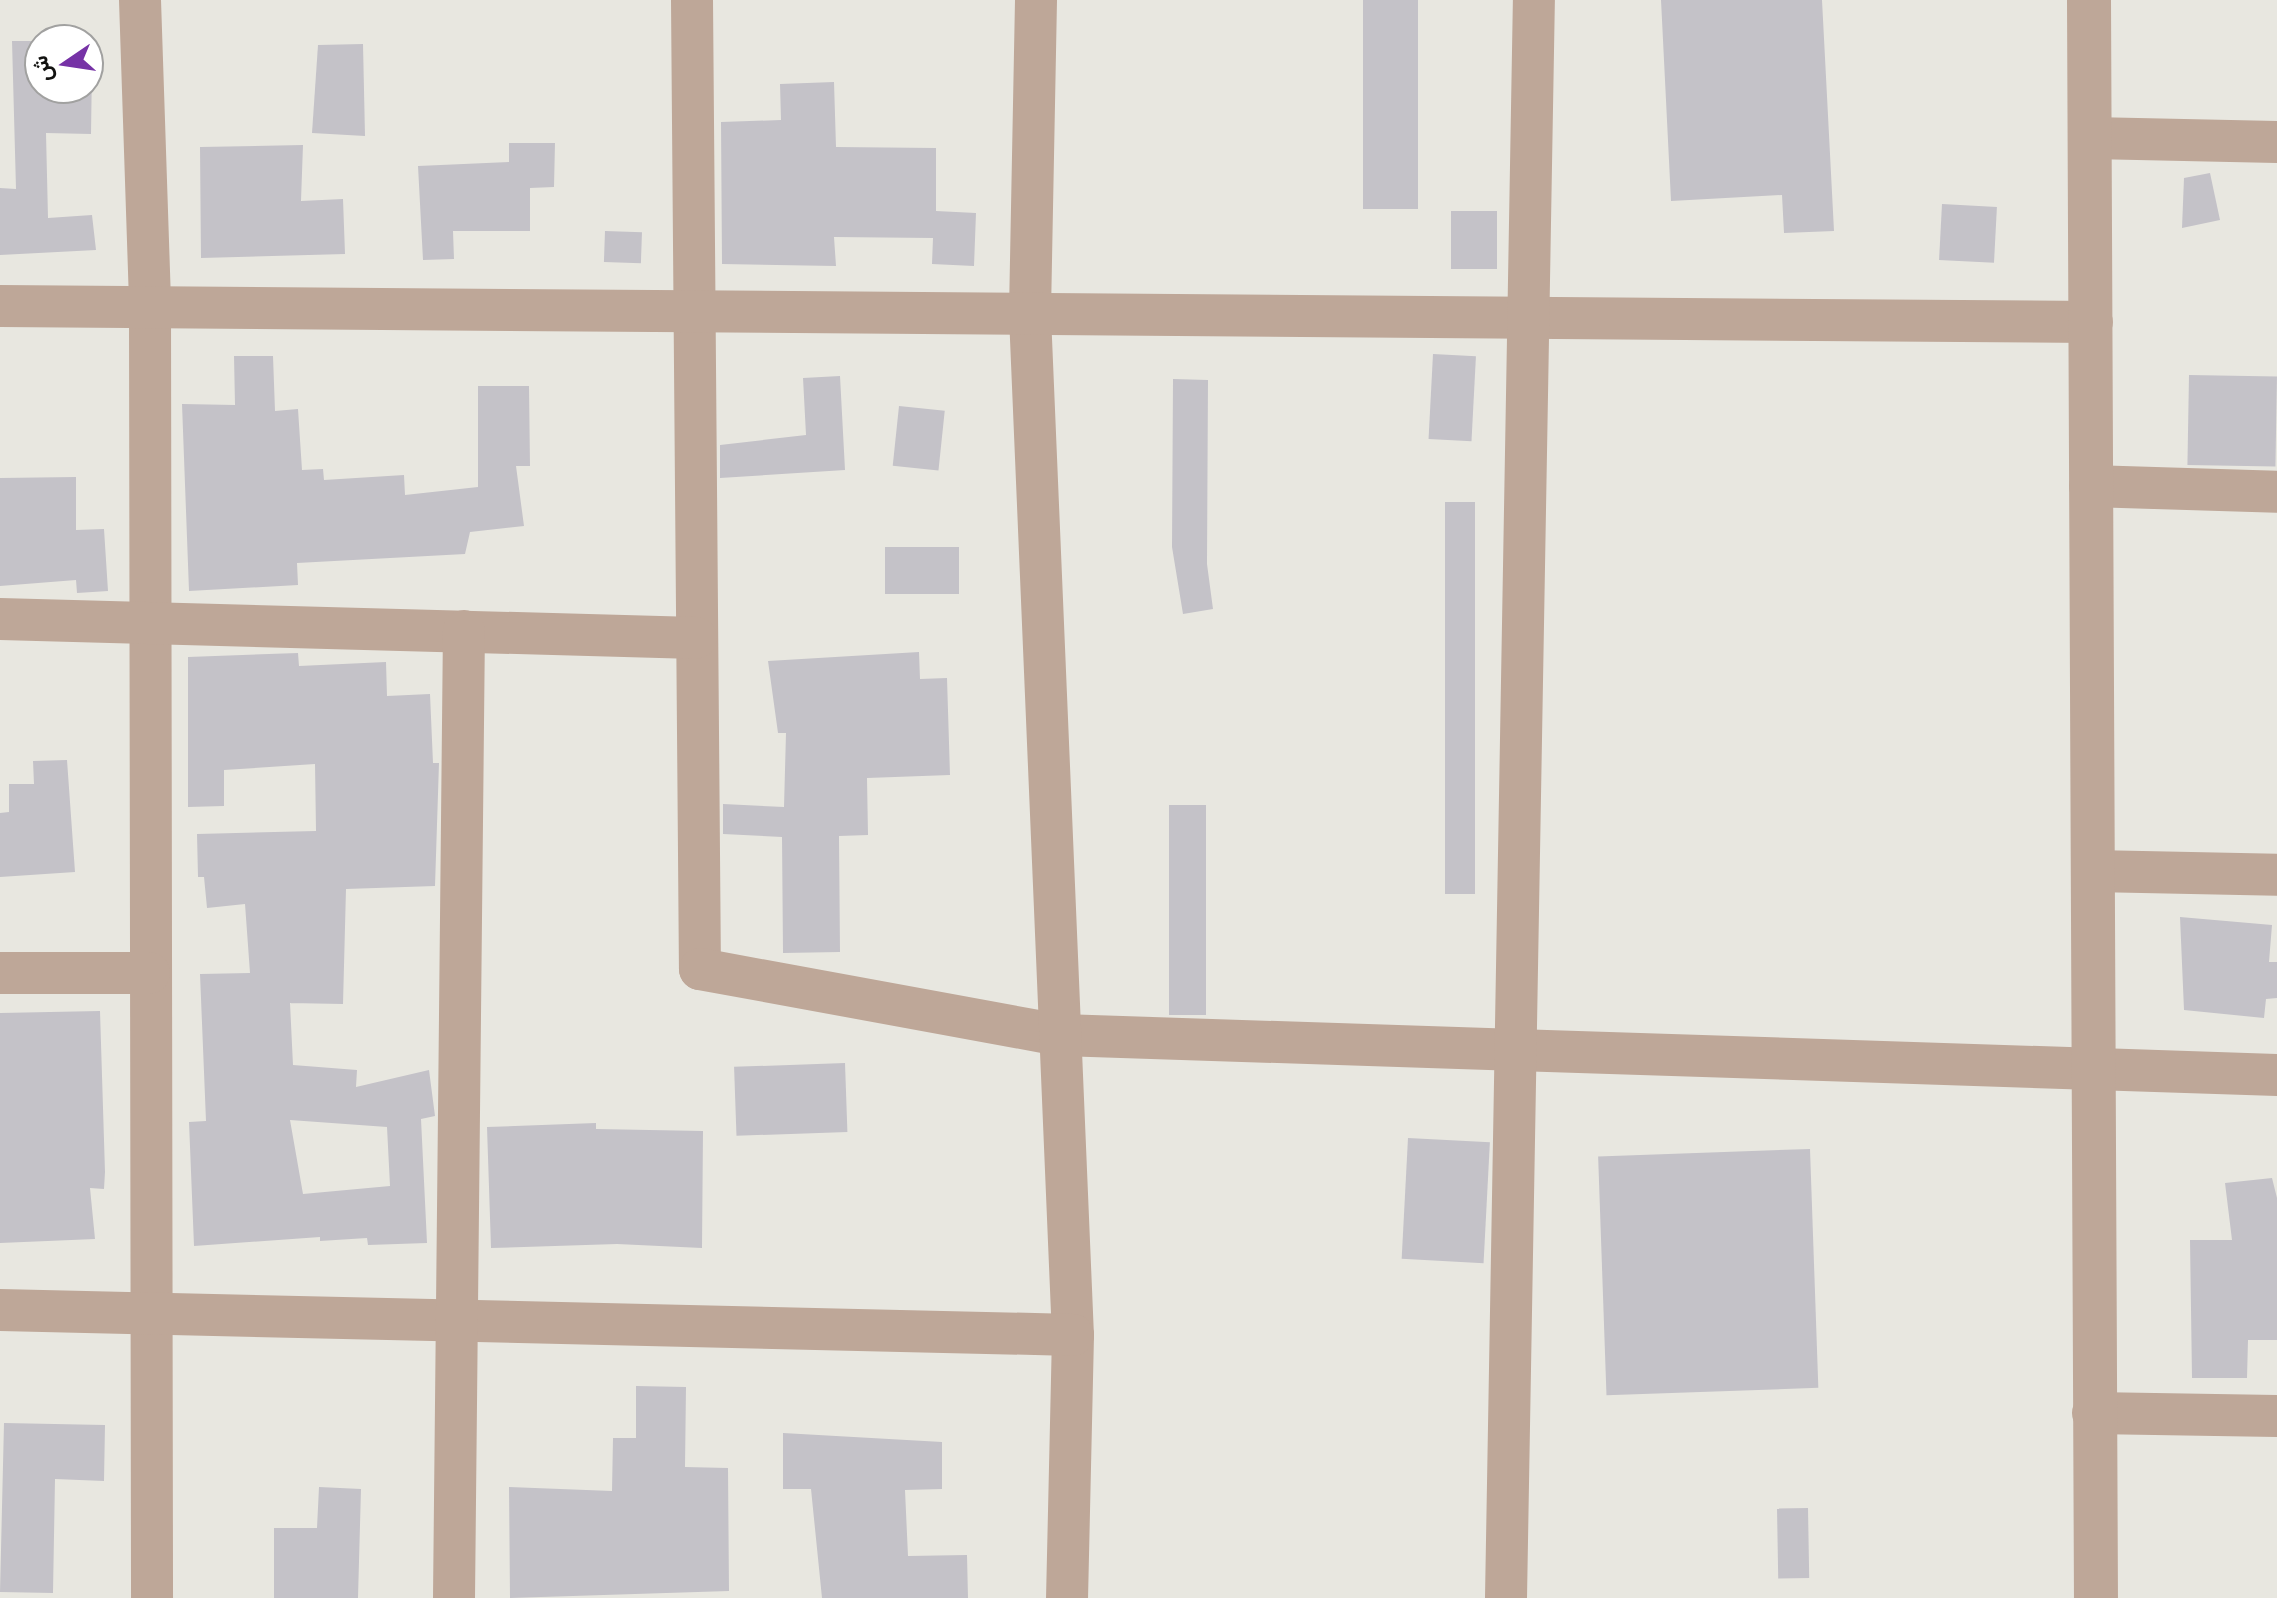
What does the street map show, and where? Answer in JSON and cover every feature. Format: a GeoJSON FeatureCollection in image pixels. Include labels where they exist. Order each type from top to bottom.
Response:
{"type":"FeatureCollection","features":[{"type":"Feature","properties":{"kind":"street"},"geometry":{"type":"LineString","coordinates":[[140,0],[150,307],[148,1313],[152,1598]]}},
{"type":"Feature","properties":{"kind":"street"},"geometry":{"type":"LineString","coordinates":[[692,0],[692,312],[700,969],[1061,1035],[2093,1072],[2277,1075]]}},
{"type":"Feature","properties":{"kind":"street"},"geometry":{"type":"LineString","coordinates":[[1036,0],[1030,315],[1073,1335],[1067,1598]]}},
{"type":"Feature","properties":{"kind":"street"},"geometry":{"type":"LineString","coordinates":[[1506,1598],[1534,0]]}},
{"type":"Feature","properties":{"kind":"street"},"geometry":{"type":"LineString","coordinates":[[2089,0],[2096,1598]]}},
{"type":"Feature","properties":{"kind":"street"},"geometry":{"type":"LineString","coordinates":[[2091,138],[2277,142]]}},
{"type":"Feature","properties":{"kind":"street"},"geometry":{"type":"LineString","coordinates":[[0,306],[2092,322]]}},
{"type":"Feature","properties":{"kind":"street"},"geometry":{"type":"LineString","coordinates":[[2090,486],[2277,492]]}},
{"type":"Feature","properties":{"kind":"street"},"geometry":{"type":"LineString","coordinates":[[0,619],[696,638]]}},
{"type":"Feature","properties":{"kind":"street"},"geometry":{"type":"LineString","coordinates":[[454,1598],[464,631]]}},
{"type":"Feature","properties":{"kind":"street"},"geometry":{"type":"LineString","coordinates":[[2093,871],[2277,875]]}},
{"type":"Feature","properties":{"kind":"street"},"geometry":{"type":"LineString","coordinates":[[0,973],[149,973]]}},
{"type":"Feature","properties":{"kind":"street"},"geometry":{"type":"LineString","coordinates":[[0,1310],[1073,1335]]}},
{"type":"Feature","properties":{"kind":"street"},"geometry":{"type":"LineString","coordinates":[[2093,1413],[2277,1416]]}},
{"type":"Feature","properties":{"kind":"building"},"geometry":{"type":"Polygon","coordinates":[[[1363,0],[1418,0],[1418,209],[1363,209],[1363,0]]]}},
{"type":"Feature","properties":{"kind":"building"},"geometry":{"type":"Polygon","coordinates":[[[1661,0],[1822,0],[1834,231],[1784,233],[1782,195],[1671,201],[1661,0]]]}},
{"type":"Feature","properties":{"kind":"building"},"geometry":{"type":"Polygon","coordinates":[[[12,41],[24,41],[24,104],[91,104],[91,134],[46,133],[48,218],[92,215],[96,250],[0,255],[0,188],[16,189],[12,41]]]}},
{"type":"Feature","properties":{"kind":"building"},"geometry":{"type":"Polygon","coordinates":[[[363,44],[365,136],[312,133],[318,45],[363,44]]]}},
{"type":"Feature","properties":{"kind":"building"},"geometry":{"type":"Polygon","coordinates":[[[834,82],[836,147],[936,148],[936,211],[976,213],[974,266],[932,264],[933,238],[834,237],[836,266],[722,264],[721,122],[781,120],[780,84],[834,82]]]}},
{"type":"Feature","properties":{"kind":"building"},"geometry":{"type":"Polygon","coordinates":[[[509,143],[555,143],[554,187],[530,188],[530,231],[453,231],[454,259],[423,260],[418,166],[509,162],[509,143]]]}},
{"type":"Feature","properties":{"kind":"building"},"geometry":{"type":"Polygon","coordinates":[[[303,145],[301,201],[343,199],[345,254],[201,258],[200,147],[303,145]]]}},
{"type":"Feature","properties":{"kind":"building"},"geometry":{"type":"Polygon","coordinates":[[[2210,173],[2220,220],[2182,228],[2184,178],[2210,173]]]}},
{"type":"Feature","properties":{"kind":"building"},"geometry":{"type":"Polygon","coordinates":[[[1942,204],[1997,207],[1994,263],[1939,260],[1942,204]]]}},
{"type":"Feature","properties":{"kind":"building"},"geometry":{"type":"Polygon","coordinates":[[[1451,211],[1497,211],[1497,269],[1451,269],[1451,211]]]}},
{"type":"Feature","properties":{"kind":"building"},"geometry":{"type":"Polygon","coordinates":[[[605,231],[642,232],[641,263],[604,262],[605,231]]]}},
{"type":"Feature","properties":{"kind":"building"},"geometry":{"type":"Polygon","coordinates":[[[1433,354],[1476,356],[1471,441],[1429,439],[1433,354]]]}},
{"type":"Feature","properties":{"kind":"building"},"geometry":{"type":"Polygon","coordinates":[[[234,356],[273,356],[275,411],[298,409],[302,470],[323,469],[324,480],[404,475],[405,495],[478,487],[478,386],[529,386],[530,466],[516,466],[524,526],[470,532],[465,554],[297,563],[298,585],[189,591],[182,404],[235,405],[234,356]]]}},
{"type":"Feature","properties":{"kind":"building"},"geometry":{"type":"Polygon","coordinates":[[[2189,375],[2277,377],[2275,467],[2187,465],[2189,375]]]}},
{"type":"Feature","properties":{"kind":"building"},"geometry":{"type":"Polygon","coordinates":[[[840,376],[845,470],[720,478],[720,445],[806,435],[803,378],[840,376]]]}},
{"type":"Feature","properties":{"kind":"building"},"geometry":{"type":"Polygon","coordinates":[[[1173,379],[1208,380],[1207,564],[1213,609],[1183,614],[1172,547],[1173,379]]]}},
{"type":"Feature","properties":{"kind":"building"},"geometry":{"type":"Polygon","coordinates":[[[899,406],[945,411],[938,470],[893,466],[899,406]]]}},
{"type":"Feature","properties":{"kind":"building"},"geometry":{"type":"Polygon","coordinates":[[[76,477],[76,530],[104,529],[108,591],[77,593],[76,580],[0,586],[0,478],[76,477]]]}},
{"type":"Feature","properties":{"kind":"building"},"geometry":{"type":"Polygon","coordinates":[[[1445,502],[1475,502],[1475,894],[1445,894],[1445,502]]]}},
{"type":"Feature","properties":{"kind":"building"},"geometry":{"type":"Polygon","coordinates":[[[885,547],[959,547],[959,594],[885,594],[885,547]]]}},
{"type":"Feature","properties":{"kind":"building"},"geometry":{"type":"Polygon","coordinates":[[[919,652],[920,679],[947,678],[950,775],[867,778],[868,835],[839,836],[840,952],[783,953],[782,837],[723,834],[723,804],[784,807],[786,733],[778,733],[768,661],[919,652]]]}},
{"type":"Feature","properties":{"kind":"building"},"geometry":{"type":"Polygon","coordinates":[[[298,653],[299,666],[386,662],[387,696],[430,694],[433,763],[439,763],[435,886],[346,889],[343,1004],[290,1003],[293,1065],[357,1070],[356,1087],[429,1070],[435,1116],[421,1119],[427,1243],[368,1245],[367,1238],[320,1241],[320,1237],[194,1246],[189,1122],[206,1121],[200,974],[250,973],[245,904],[207,908],[204,877],[198,877],[197,834],[316,831],[315,764],[224,770],[224,806],[188,807],[188,657],[298,653]],[[290,1120],[303,1194],[390,1186],[387,1127],[290,1120]]]}},
{"type":"Feature","properties":{"kind":"building"},"geometry":{"type":"Polygon","coordinates":[[[67,760],[75,872],[0,877],[0,813],[9,812],[9,784],[34,784],[33,761],[67,760]]]}},
{"type":"Feature","properties":{"kind":"building"},"geometry":{"type":"Polygon","coordinates":[[[1169,805],[1206,805],[1206,1015],[1169,1015],[1169,805]]]}},
{"type":"Feature","properties":{"kind":"building"},"geometry":{"type":"Polygon","coordinates":[[[2180,917],[2272,925],[2269,962],[2277,962],[2277,998],[2266,999],[2264,1018],[2184,1010],[2180,917]]]}},
{"type":"Feature","properties":{"kind":"building"},"geometry":{"type":"Polygon","coordinates":[[[100,1011],[105,1172],[104,1189],[90,1188],[95,1239],[0,1243],[0,1013],[100,1011]]]}},
{"type":"Feature","properties":{"kind":"building"},"geometry":{"type":"Polygon","coordinates":[[[845,1063],[847,1132],[736,1136],[734,1067],[845,1063]]]}},
{"type":"Feature","properties":{"kind":"building"},"geometry":{"type":"Polygon","coordinates":[[[596,1123],[596,1129],[703,1131],[702,1248],[617,1244],[491,1248],[487,1127],[596,1123]]]}},
{"type":"Feature","properties":{"kind":"building"},"geometry":{"type":"Polygon","coordinates":[[[1408,1138],[1490,1142],[1484,1263],[1402,1259],[1408,1138]]]}},
{"type":"Feature","properties":{"kind":"building"},"geometry":{"type":"Polygon","coordinates":[[[1810,1149],[1818,1388],[1606,1395],[1598,1156],[1810,1149]]]}},
{"type":"Feature","properties":{"kind":"building"},"geometry":{"type":"Polygon","coordinates":[[[2272,1178],[2277,1198],[2277,1340],[2248,1340],[2247,1378],[2192,1378],[2190,1240],[2232,1240],[2225,1183],[2272,1178]]]}},
{"type":"Feature","properties":{"kind":"building"},"geometry":{"type":"Polygon","coordinates":[[[636,1386],[686,1387],[685,1467],[728,1468],[729,1591],[510,1598],[509,1487],[612,1491],[613,1438],[636,1438],[636,1386]]]}},
{"type":"Feature","properties":{"kind":"building"},"geometry":{"type":"Polygon","coordinates":[[[4,1423],[105,1425],[104,1481],[55,1479],[53,1593],[0,1592],[4,1423]]]}},
{"type":"Feature","properties":{"kind":"building"},"geometry":{"type":"Polygon","coordinates":[[[783,1433],[942,1442],[942,1489],[905,1490],[908,1556],[967,1555],[968,1598],[822,1598],[811,1489],[783,1489],[783,1433]]]}},
{"type":"Feature","properties":{"kind":"building"},"geometry":{"type":"Polygon","coordinates":[[[319,1487],[361,1489],[358,1598],[274,1598],[274,1528],[317,1528],[319,1487]]]}},
{"type":"Feature","properties":{"kind":"building"},"geometry":{"type":"Polygon","coordinates":[[[1808,1508],[1809,1578],[1778,1579],[1777,1509],[1808,1508]]]}}]}
